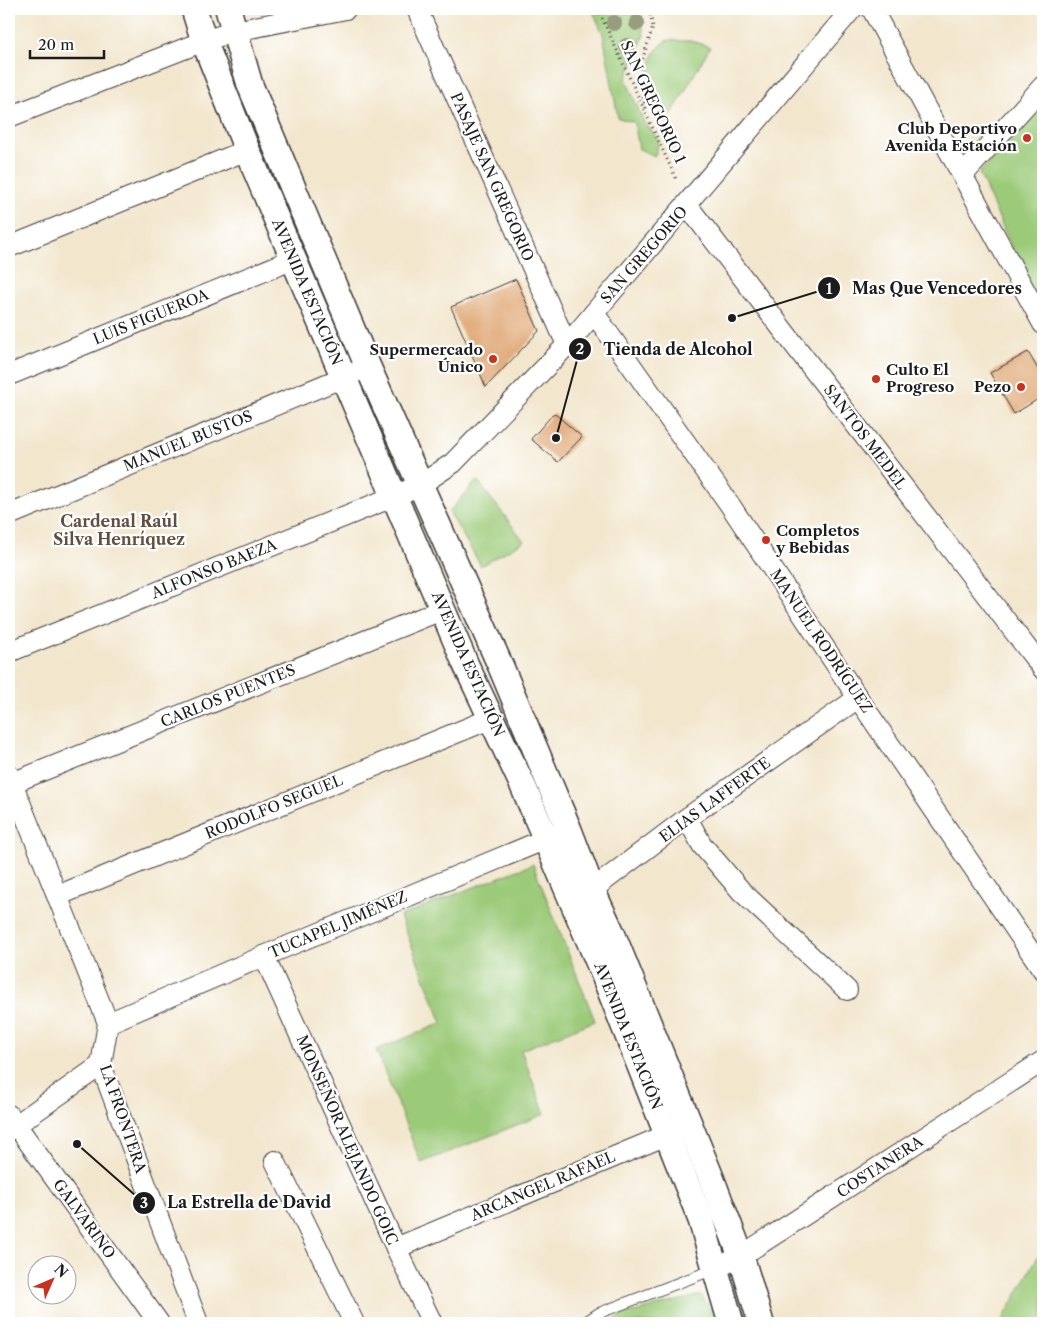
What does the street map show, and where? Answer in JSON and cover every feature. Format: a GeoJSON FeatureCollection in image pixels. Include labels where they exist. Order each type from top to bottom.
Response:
{"type":"FeatureCollection","features":[{"type":"Feature","properties":{"kind":"street","name":"AVENIDA ESTACIÓN"},"geometry":{"type":"LineString","coordinates":[[194,9],[204,41],[247,150],[490,718],[523,786],[545,839],[582,897]]}},
{"type":"Feature","properties":{"kind":"street"},"geometry":{"type":"LineString","coordinates":[[9,117],[204,41],[232,20],[346,9]]}},
{"type":"Feature","properties":{"kind":"street","name":"PASAJE SAN GREGORIO"},"geometry":{"type":"LineString","coordinates":[[417,9],[567,345]]}},
{"type":"Feature","properties":{"kind":"street","name":"SAN GREGORIO"},"geometry":{"type":"LineString","coordinates":[[420,485],[453,464],[567,345],[688,205],[852,9]]}},
{"type":"Feature","properties":{"kind":"street"},"geometry":{"type":"LineString","coordinates":[[872,9],[1043,324]]}},
{"type":"Feature","properties":{"kind":"street","name":"AVENIDA ESTACIÓN"},"geometry":{"type":"LineString","coordinates":[[232,20],[250,85],[368,368],[501,667],[569,830],[582,897],[603,973],[741,1256],[761,1323]]}},
{"type":"Feature","properties":{"kind":"street"},"geometry":{"type":"LineString","coordinates":[[963,175],[1043,86]]}},
{"type":"Feature","properties":{"kind":"street"},"geometry":{"type":"LineString","coordinates":[[9,247],[247,150]]}},
{"type":"Feature","properties":{"kind":"street","name":"SANTOS MEDEL"},"geometry":{"type":"LineString","coordinates":[[688,205],[1043,669]]}},
{"type":"Feature","properties":{"kind":"street","name":"LUIS FIGUEROA"},"geometry":{"type":"LineString","coordinates":[[9,375],[294,259]]}},
{"type":"Feature","properties":{"kind":"street","name":"MANUEL RODRÍGUEZ"},"geometry":{"type":"LineString","coordinates":[[594,314],[730,504],[858,698],[1043,970]]}},
{"type":"Feature","properties":{"kind":"street","name":"MANUEL BUSTOS"},"geometry":{"type":"LineString","coordinates":[[9,515],[368,368]]}},
{"type":"Feature","properties":{"kind":"street","name":"ALFONSO BAEZA"},"geometry":{"type":"LineString","coordinates":[[9,652],[420,485]]}},
{"type":"Feature","properties":{"kind":"street","name":"CARLOS PUENTES"},"geometry":{"type":"LineString","coordinates":[[10,779],[444,609]]}},
{"type":"Feature","properties":{"kind":"street","name":"ELIAS LAFFERTE"},"geometry":{"type":"LineString","coordinates":[[582,897],[687,818],[858,698]]}},
{"type":"Feature","properties":{"kind":"street","name":"RODOLFO SEGUEL"},"geometry":{"type":"LineString","coordinates":[[57,896],[490,718]]}},
{"type":"Feature","properties":{"kind":"street"},"geometry":{"type":"LineString","coordinates":[[10,779],[108,1023]]}},
{"type":"Feature","properties":{"kind":"street"},"geometry":{"type":"LineString","coordinates":[[687,818],[702,845],[742,892],[847,990]]}},
{"type":"Feature","properties":{"kind":"street","name":"TUCAPEL JIMÉNEZ"},"geometry":{"type":"LineString","coordinates":[[108,1023],[264,956],[569,830]]}},
{"type":"Feature","properties":{"kind":"street","name":"MONSEÑOR ALEJANDO GOIC"},"geometry":{"type":"LineString","coordinates":[[264,956],[396,1248],[432,1323]]}},
{"type":"Feature","properties":{"kind":"street","name":"LA FRONTERA"},"geometry":{"type":"LineString","coordinates":[[108,1023],[101,1065],[198,1323]]}},
{"type":"Feature","properties":{"kind":"street","name":"COSTANERA"},"geometry":{"type":"LineString","coordinates":[[715,1269],[741,1256],[1043,1061]]}},
{"type":"Feature","properties":{"kind":"street"},"geometry":{"type":"LineString","coordinates":[[11,1124],[101,1065]]}},
{"type":"Feature","properties":{"kind":"street","name":"GALVARINO"},"geometry":{"type":"LineString","coordinates":[[11,1124],[159,1323]]}},
{"type":"Feature","properties":{"kind":"street","name":"AVENIDA ESTACIÓN"},"geometry":{"type":"LineString","coordinates":[[679,1130],[701,1220],[731,1323]]}},
{"type":"Feature","properties":{"kind":"street","name":"ARCANGEL RAFAEL"},"geometry":{"type":"LineString","coordinates":[[396,1248],[679,1130]]}},
{"type":"Feature","properties":{"kind":"street"},"geometry":{"type":"LineString","coordinates":[[275,1161],[354,1323]]}},
{"type":"Feature","properties":{"kind":"lane"},"geometry":{"type":"LineString","coordinates":[[584,1323],[599,1313],[715,1269]]}},
{"type":"Feature","properties":{"kind":"path","name":"SAN GREGORIO 1"},"geometry":{"type":"LineString","coordinates":[[598,9],[688,205]]}},
{"type":"Feature","properties":{"kind":"path"},"geometry":{"type":"LineString","coordinates":[[646,114],[639,70],[653,27],[649,9]]}},
{"type":"Feature","properties":{"kind":"green space"},"geometry":{"type":"Polygon","coordinates":[[[592,9],[640,9],[644,35],[626,79],[643,120],[659,141],[655,156],[639,149],[634,122],[618,118],[603,34],[592,9]]]}},
{"type":"Feature","properties":{"kind":"green space"},"geometry":{"type":"Polygon","coordinates":[[[667,40],[693,41],[710,47],[666,124],[651,90],[650,73],[655,52],[667,40]]]}},
{"type":"Feature","properties":{"kind":"green space"},"geometry":{"type":"Polygon","coordinates":[[[1043,103],[1043,318],[979,173],[1043,103]]]}},
{"type":"Feature","properties":{"kind":"green space"},"geometry":{"type":"Polygon","coordinates":[[[477,480],[524,541],[481,566],[449,512],[477,480]]]}},
{"type":"Feature","properties":{"kind":"green space"},"geometry":{"type":"Polygon","coordinates":[[[533,864],[595,1021],[521,1050],[545,1114],[421,1163],[376,1050],[442,1023],[400,916],[533,864]]]}},
{"type":"Feature","properties":{"kind":"green space"},"geometry":{"type":"Polygon","coordinates":[[[1043,1247],[1043,1323],[1001,1323],[1043,1247]]]}},
{"type":"Feature","properties":{"kind":"green space"},"geometry":{"type":"Polygon","coordinates":[[[701,1295],[719,1323],[609,1323],[622,1315],[701,1295]]]}},
{"type":"Feature","properties":{"kind":"building","name":"Supermercado Único"},"geometry":{"type":"Polygon","coordinates":[[[516,279],[539,331],[486,387],[451,307],[516,279]]]}},
{"type":"Feature","properties":{"kind":"building","name":"Pezo"},"geometry":{"type":"Polygon","coordinates":[[[1028,352],[1043,378],[1043,396],[1014,414],[990,373],[1028,352]]]}},
{"type":"Feature","properties":{"kind":"building"},"geometry":{"type":"Polygon","coordinates":[[[554,413],[582,437],[558,462],[531,439],[554,413]]]}},
{"type":"Feature","properties":{"kind":"place","name":"Club Deportivo Avenida Estación"},"geometry":{"type":"Point","coordinates":[1027,138]}},
{"type":"Feature","properties":{"kind":"place","name":"Mas Que Vencedores"},"geometry":{"type":"Point","coordinates":[732,318]}},
{"type":"Feature","properties":{"kind":"place","name":"Supermercado Único"},"geometry":{"type":"Point","coordinates":[493,359]}},
{"type":"Feature","properties":{"kind":"place","name":"Culto El Progreso"},"geometry":{"type":"Point","coordinates":[876,379]}},
{"type":"Feature","properties":{"kind":"place","name":"Pezo"},"geometry":{"type":"Point","coordinates":[1021,387]}},
{"type":"Feature","properties":{"kind":"place","name":"Tienda de Alcohol"},"geometry":{"type":"Point","coordinates":[556,438]}},
{"type":"Feature","properties":{"kind":"place","name":"Completos y Bebidas"},"geometry":{"type":"Point","coordinates":[766,540]}},
{"type":"Feature","properties":{"kind":"place","name":"La Estrella de David"},"geometry":{"type":"Point","coordinates":[77,1144]}},
{"type":"Feature","properties":{"kind":"district","name":"Cardenal Raúl Silva Henríquez"},"geometry":{"type":"Point","coordinates":[119,530]}}]}
